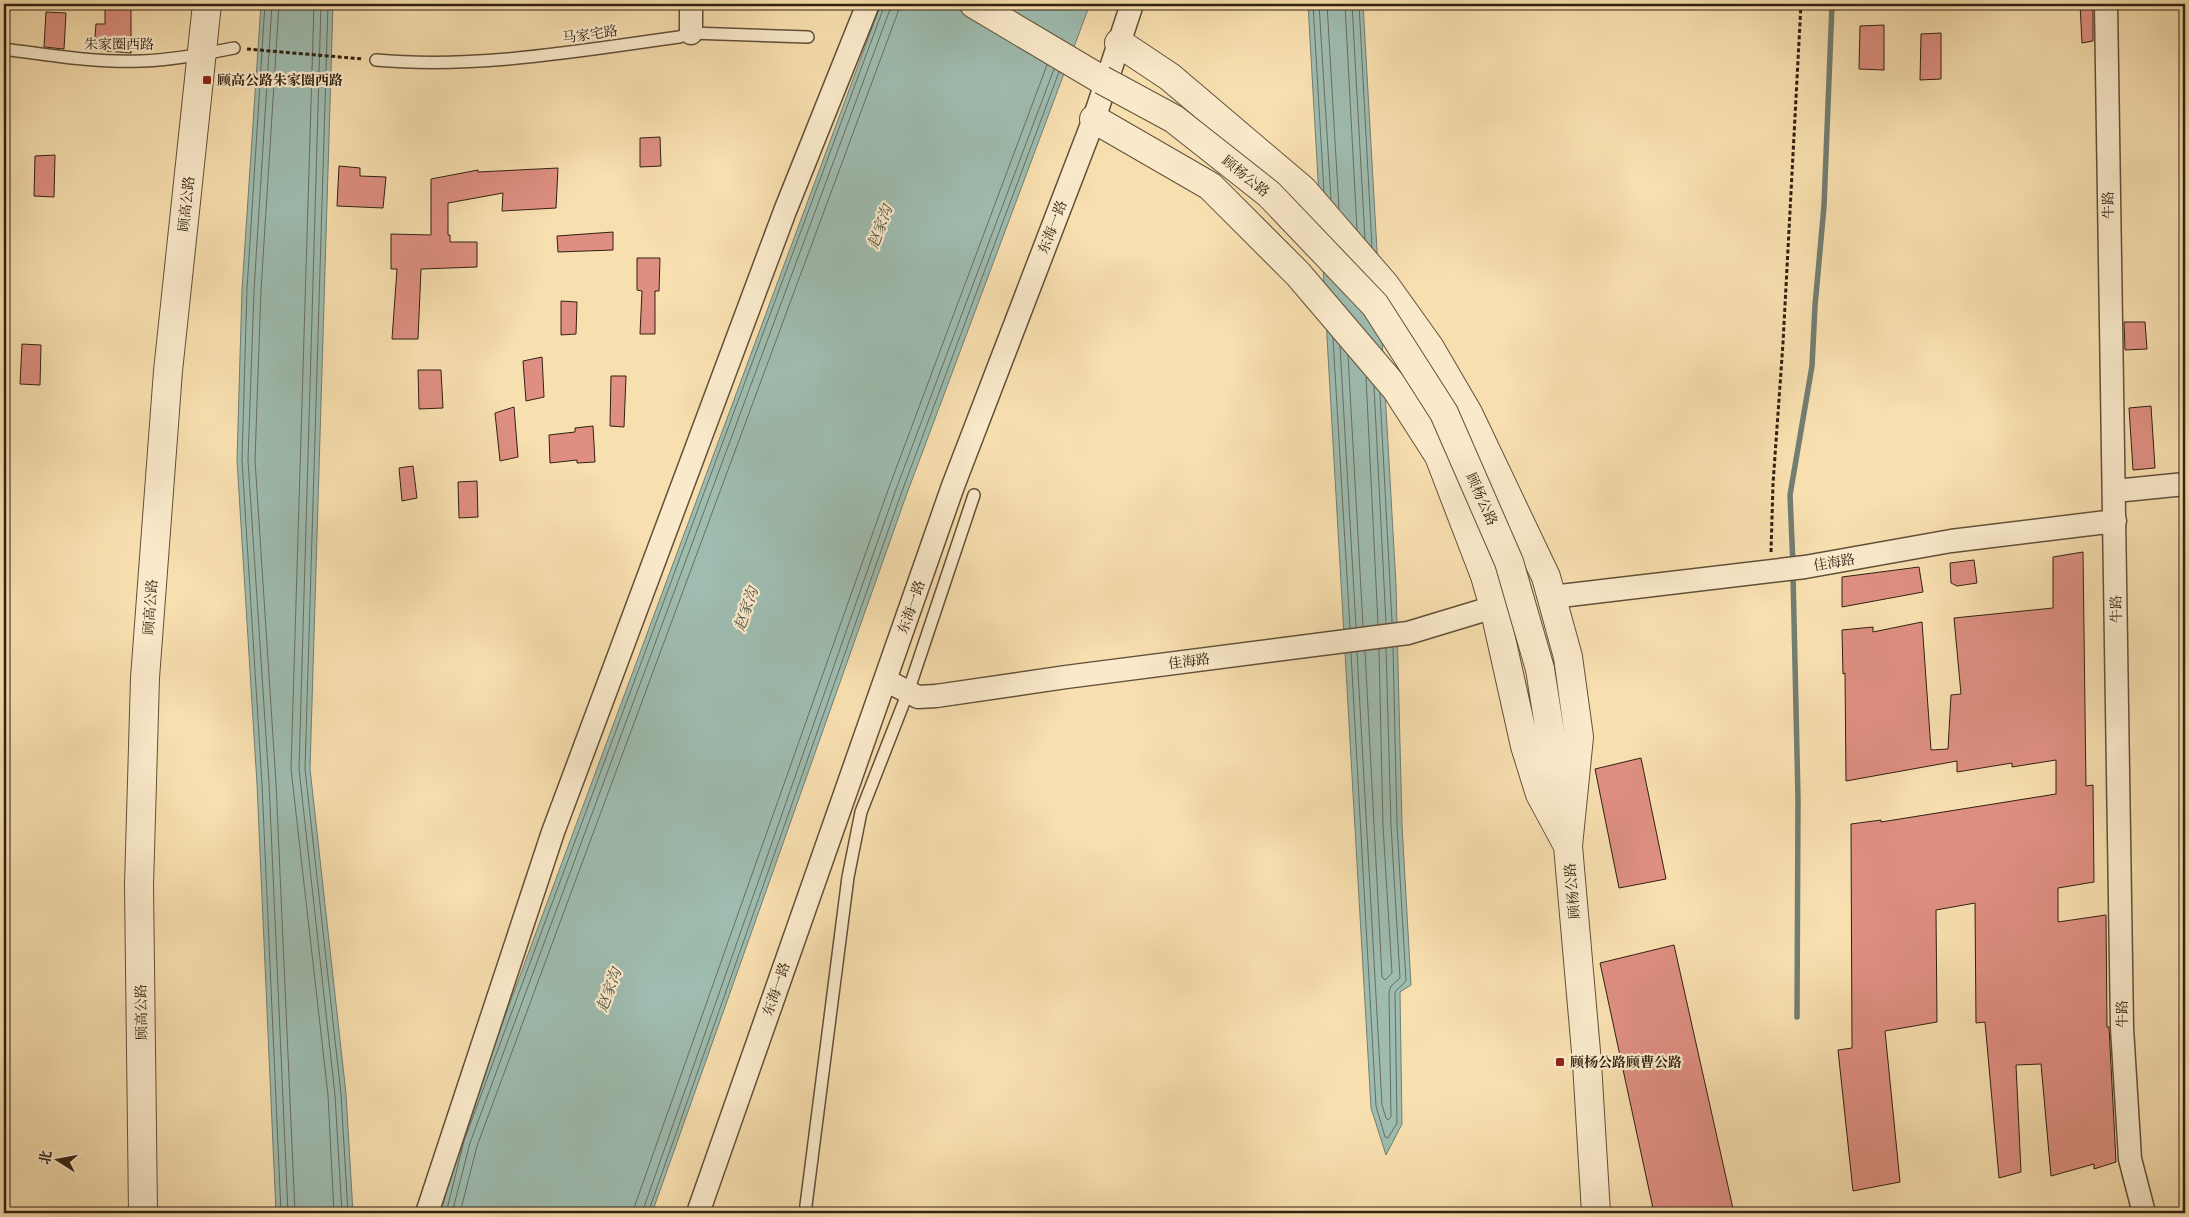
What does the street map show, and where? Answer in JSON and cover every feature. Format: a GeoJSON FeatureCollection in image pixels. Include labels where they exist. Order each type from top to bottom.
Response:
{"type":"FeatureCollection","features":[{"type":"Feature","properties":{"kind":"street","name":"顾高公路"},"geometry":{"type":"LineString","coordinates":[[143,1213],[139,885],[145,678],[168,372],[207,4]]}},
{"type":"Feature","properties":{"kind":"street"},"geometry":{"type":"LineString","coordinates":[[691,33],[692,4]]}},
{"type":"Feature","properties":{"kind":"street"},"geometry":{"type":"LineString","coordinates":[[427,1213],[553,832],[785,211],[868,4]]}},
{"type":"Feature","properties":{"kind":"street","name":"顾杨公路"},"geometry":{"type":"LineString","coordinates":[[974,4],[1102,80],[1174,119],[1269,194],[1375,305],[1444,413],[1509,562],[1540,669],[1568,846],[1587,1062],[1596,1213]]}},
{"type":"Feature","properties":{"kind":"street","name":"东海一路"},"geometry":{"type":"LineString","coordinates":[[698,1213],[953,486],[1094,119],[1132,4]]}},
{"type":"Feature","properties":{"kind":"street","name":"牛路"},"geometry":{"type":"LineString","coordinates":[[2106,4],[2122,1028],[2130,1158],[2144,1213]]}},
{"type":"Feature","properties":{"kind":"street"},"geometry":{"type":"LineString","coordinates":[[1119,43],[1170,77],[1303,190],[1385,285],[1430,348],[1468,412],[1546,577],[1568,657],[1579,737],[1568,846]]}},
{"type":"Feature","properties":{"kind":"street"},"geometry":{"type":"LineString","coordinates":[[1094,119],[1210,186],[1298,274],[1396,389],[1439,456],[1494,607],[1525,746],[1540,794],[1568,846]]}},
{"type":"Feature","properties":{"kind":"street"},"geometry":{"type":"LineString","coordinates":[[2115,491],[2185,484]]}},
{"type":"Feature","properties":{"kind":"street","name":"佳海路"},"geometry":{"type":"LineString","coordinates":[[1552,597],[1805,567],[1952,541],[2115,521]]}},
{"type":"Feature","properties":{"kind":"street","name":"佳海路"},"geometry":{"type":"LineString","coordinates":[[885,680],[918,697],[936,696],[1066,677],[1408,633],[1494,607]]}},
{"type":"Feature","properties":{"kind":"lane","name":"马家宅路"},"geometry":{"type":"LineString","coordinates":[[376,60],[425,64],[488,61],[679,37],[691,33],[808,37]]}},
{"type":"Feature","properties":{"kind":"lane","name":"朱家圈西路"},"geometry":{"type":"LineString","coordinates":[[4,49],[85,60],[142,61],[234,48]]}},
{"type":"Feature","properties":{"kind":"lane"},"geometry":{"type":"LineString","coordinates":[[806,1213],[848,877],[861,812],[908,692],[974,496]]}},
{"type":"Feature","properties":{"kind":"path"},"geometry":{"type":"LineString","coordinates":[[1771,571],[1773,484],[1783,343],[1801,4]]}},
{"type":"Feature","properties":{"kind":"path"},"geometry":{"type":"LineString","coordinates":[[234,48],[376,60]]}},
{"type":"Feature","properties":{"kind":"water"},"geometry":{"type":"Polygon","coordinates":[[[261,4],[333,4],[310,769],[346,1094],[353,1213],[276,1213],[257,784],[237,460],[242,289],[261,4]]]}},
{"type":"Feature","properties":{"kind":"water","name":"赵家沟"},"geometry":{"type":"Polygon","coordinates":[[[881,4],[1090,4],[906,496],[652,1213],[441,1213],[459,1140],[881,4]]]}},
{"type":"Feature","properties":{"kind":"water"},"geometry":{"type":"Polygon","coordinates":[[[1308,4],[1363,4],[1396,585],[1402,825],[1411,985],[1400,992],[1402,1124],[1386,1155],[1371,1108],[1308,4]]]}},
{"type":"Feature","properties":{"kind":"building"},"geometry":{"type":"Polygon","coordinates":[[[105,4],[131,4],[131,53],[94,50],[96,24],[105,24],[105,4]]]}},
{"type":"Feature","properties":{"kind":"building"},"geometry":{"type":"Polygon","coordinates":[[[2080,4],[2093,4],[2093,41],[2082,43],[2080,4]]]}},
{"type":"Feature","properties":{"kind":"building"},"geometry":{"type":"Polygon","coordinates":[[[46,12],[66,13],[64,49],[44,47],[46,12]]]}},
{"type":"Feature","properties":{"kind":"building"},"geometry":{"type":"Polygon","coordinates":[[[1884,25],[1884,70],[1859,69],[1860,26],[1884,25]]]}},
{"type":"Feature","properties":{"kind":"building"},"geometry":{"type":"Polygon","coordinates":[[[1941,33],[1941,79],[1920,80],[1921,34],[1941,33]]]}},
{"type":"Feature","properties":{"kind":"building"},"geometry":{"type":"Polygon","coordinates":[[[660,137],[661,166],[640,167],[640,138],[660,137]]]}},
{"type":"Feature","properties":{"kind":"building"},"geometry":{"type":"Polygon","coordinates":[[[55,155],[54,197],[34,196],[35,156],[55,155]]]}},
{"type":"Feature","properties":{"kind":"building"},"geometry":{"type":"Polygon","coordinates":[[[339,166],[360,168],[360,176],[386,177],[383,208],[337,206],[339,166]]]}},
{"type":"Feature","properties":{"kind":"building"},"geometry":{"type":"Polygon","coordinates":[[[558,168],[556,208],[502,211],[503,193],[448,203],[448,235],[450,235],[450,242],[477,242],[477,267],[421,269],[418,339],[392,339],[397,269],[391,269],[391,234],[431,235],[431,179],[478,170],[478,172],[558,168]]]}},
{"type":"Feature","properties":{"kind":"building"},"geometry":{"type":"Polygon","coordinates":[[[613,232],[613,250],[558,252],[557,236],[613,232]]]}},
{"type":"Feature","properties":{"kind":"building"},"geometry":{"type":"Polygon","coordinates":[[[637,258],[660,258],[659,291],[655,291],[655,334],[640,334],[642,291],[637,290],[637,258]]]}},
{"type":"Feature","properties":{"kind":"building"},"geometry":{"type":"Polygon","coordinates":[[[561,301],[577,302],[576,334],[561,335],[561,301]]]}},
{"type":"Feature","properties":{"kind":"building"},"geometry":{"type":"Polygon","coordinates":[[[2124,322],[2145,322],[2147,349],[2125,350],[2124,322]]]}},
{"type":"Feature","properties":{"kind":"building"},"geometry":{"type":"Polygon","coordinates":[[[22,344],[41,345],[40,385],[20,384],[22,344]]]}},
{"type":"Feature","properties":{"kind":"building"},"geometry":{"type":"Polygon","coordinates":[[[542,357],[544,397],[526,401],[523,361],[542,357]]]}},
{"type":"Feature","properties":{"kind":"building"},"geometry":{"type":"Polygon","coordinates":[[[418,370],[441,370],[443,408],[419,409],[418,370]]]}},
{"type":"Feature","properties":{"kind":"building"},"geometry":{"type":"Polygon","coordinates":[[[611,376],[626,376],[624,427],[610,426],[611,376]]]}},
{"type":"Feature","properties":{"kind":"building"},"geometry":{"type":"Polygon","coordinates":[[[2151,406],[2155,468],[2133,470],[2129,408],[2151,406]]]}},
{"type":"Feature","properties":{"kind":"building"},"geometry":{"type":"Polygon","coordinates":[[[514,407],[518,457],[500,461],[495,413],[514,407]]]}},
{"type":"Feature","properties":{"kind":"building"},"geometry":{"type":"Polygon","coordinates":[[[593,426],[595,462],[577,463],[577,460],[550,463],[549,435],[575,432],[575,428],[593,426]]]}},
{"type":"Feature","properties":{"kind":"building"},"geometry":{"type":"Polygon","coordinates":[[[413,466],[417,498],[402,501],[399,468],[413,466]]]}},
{"type":"Feature","properties":{"kind":"building"},"geometry":{"type":"Polygon","coordinates":[[[477,481],[478,517],[459,518],[458,482],[477,481]]]}},
{"type":"Feature","properties":{"kind":"building"},"geometry":{"type":"Polygon","coordinates":[[[2083,552],[2086,786],[2093,785],[2094,882],[2058,888],[2058,922],[2106,915],[2107,1027],[2109,1027],[2116,1162],[2094,1169],[2094,1164],[2051,1176],[2041,1064],[2016,1065],[2021,1172],[1999,1178],[1985,1022],[1976,1023],[1975,903],[1936,910],[1937,1022],[1885,1031],[1900,1182],[1853,1191],[1838,1050],[1852,1048],[1851,824],[1881,820],[1881,822],[2056,794],[2056,760],[2012,767],[2012,763],[1957,772],[1957,761],[1846,781],[1845,673],[1843,674],[1842,630],[1873,627],[1873,632],[1922,622],[1931,750],[1948,749],[1951,695],[1961,694],[1954,618],[2053,608],[2053,557],[2083,552]]]}},
{"type":"Feature","properties":{"kind":"building"},"geometry":{"type":"Polygon","coordinates":[[[1974,560],[1977,583],[1957,586],[1951,583],[1950,563],[1974,560]]]}},
{"type":"Feature","properties":{"kind":"building"},"geometry":{"type":"Polygon","coordinates":[[[1919,567],[1923,592],[1842,607],[1842,577],[1919,567]]]}},
{"type":"Feature","properties":{"kind":"building"},"geometry":{"type":"Polygon","coordinates":[[[1641,758],[1666,879],[1619,888],[1595,769],[1641,758]]]}},
{"type":"Feature","properties":{"kind":"building"},"geometry":{"type":"Polygon","coordinates":[[[1674,945],[1734,1213],[1654,1213],[1600,963],[1674,945]]]}},
{"type":"Feature","properties":{"kind":"waterway"},"geometry":{"type":"LineString","coordinates":[[1793,565],[1790,495],[1812,366],[1824,206],[1832,4]]}},
{"type":"Feature","properties":{"kind":"waterway"},"geometry":{"type":"LineString","coordinates":[[1793,574],[1798,798],[1797,1017]]}},
{"type":"Feature","properties":{"kind":"place","name":"顾高公路朱家圈西路"},"geometry":{"type":"Point","coordinates":[207,80]}},
{"type":"Feature","properties":{"kind":"place","name":"顾杨公路顾曹公路"},"geometry":{"type":"Point","coordinates":[1560,1062]}}]}
